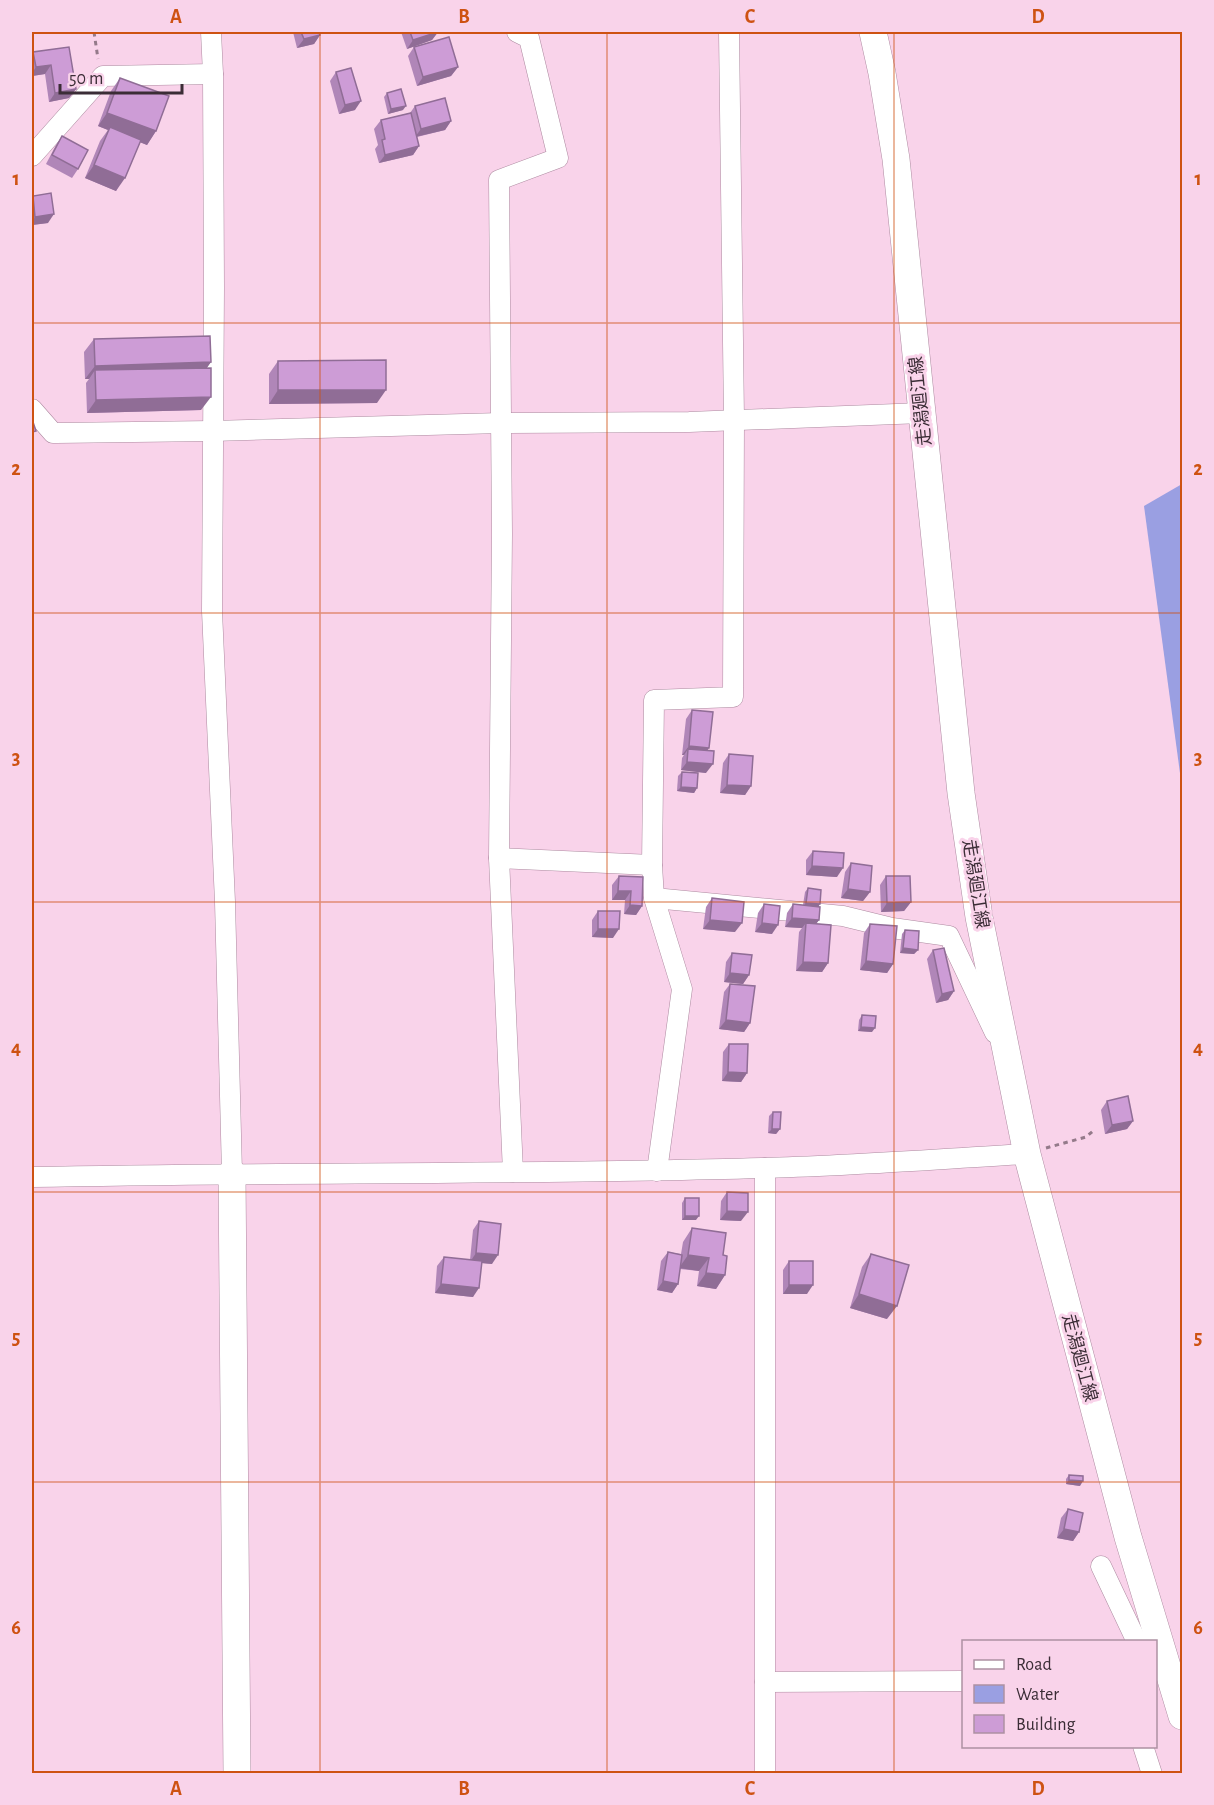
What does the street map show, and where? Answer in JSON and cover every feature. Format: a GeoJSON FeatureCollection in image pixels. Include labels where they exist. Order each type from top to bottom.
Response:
{"type":"FeatureCollection","features":[{"type":"Feature","properties":{"kind":"main road","name":"走潟廻江線"},"geometry":{"type":"LineString","coordinates":[[873,32],[896,159],[960,793],[979,917],[1027,1154],[1155,1640]]}},
{"type":"Feature","properties":{"kind":"main road"},"geometry":{"type":"LineString","coordinates":[[232,1173],[237,1773]]}},
{"type":"Feature","properties":{"kind":"main road","name":"走潟廻江線"},"geometry":{"type":"LineString","coordinates":[[1160,1659],[1182,1716]]}},
{"type":"Feature","properties":{"kind":"street"},"geometry":{"type":"LineString","coordinates":[[211,32],[214,287],[212,611],[225,902],[232,1173]]}},
{"type":"Feature","properties":{"kind":"street"},"geometry":{"type":"LineString","coordinates":[[513,1172],[499,858],[502,534],[499,180],[558,158],[529,39],[517,32]]}},
{"type":"Feature","properties":{"kind":"street"},"geometry":{"type":"LineString","coordinates":[[657,1171],[682,989],[654,898],[652,865],[654,700],[733,697],[734,419],[729,32]]}},
{"type":"Feature","properties":{"kind":"street"},"geometry":{"type":"LineString","coordinates":[[32,156],[103,76],[213,74]]}},
{"type":"Feature","properties":{"kind":"street"},"geometry":{"type":"LineString","coordinates":[[32,410],[53,433],[501,423],[688,422],[922,413]]}},
{"type":"Feature","properties":{"kind":"street"},"geometry":{"type":"LineString","coordinates":[[499,858],[652,865]]}},
{"type":"Feature","properties":{"kind":"street"},"geometry":{"type":"LineString","coordinates":[[654,898],[843,916],[892,928],[949,936],[1006,1055]]}},
{"type":"Feature","properties":{"kind":"street"},"geometry":{"type":"LineString","coordinates":[[32,1177],[232,1173],[657,1171],[765,1168],[1027,1154]]}},
{"type":"Feature","properties":{"kind":"street"},"geometry":{"type":"LineString","coordinates":[[765,1168],[765,1773]]}},
{"type":"Feature","properties":{"kind":"street"},"geometry":{"type":"LineString","coordinates":[[1101,1566],[1137,1640]]}},
{"type":"Feature","properties":{"kind":"street"},"geometry":{"type":"LineString","coordinates":[[765,1682],[962,1681]]}},
{"type":"Feature","properties":{"kind":"street"},"geometry":{"type":"LineString","coordinates":[[1144,1748],[1152,1773]]}},
{"type":"Feature","properties":{"kind":"path"},"geometry":{"type":"LineString","coordinates":[[94,32],[95,49],[103,76]]}},
{"type":"Feature","properties":{"kind":"path"},"geometry":{"type":"LineString","coordinates":[[1027,1154],[1086,1137],[1093,1131]]}},
{"type":"Feature","properties":{"kind":"water"},"geometry":{"type":"Polygon","coordinates":[[[1182,484],[1182,788],[1144,506],[1182,484]]]}},
{"type":"Feature","properties":{"kind":"building"},"geometry":{"type":"Polygon","coordinates":[[[301,32],[319,32],[320,35],[304,39],[301,32]]]}},
{"type":"Feature","properties":{"kind":"building"},"geometry":{"type":"Polygon","coordinates":[[[410,32],[438,32],[413,40],[410,32]]]}},
{"type":"Feature","properties":{"kind":"building"},"geometry":{"type":"Polygon","coordinates":[[[449,37],[458,67],[423,77],[414,47],[449,37]]]}},
{"type":"Feature","properties":{"kind":"building"},"geometry":{"type":"Polygon","coordinates":[[[69,47],[76,89],[55,93],[51,65],[36,67],[33,52],[69,47]]]}},
{"type":"Feature","properties":{"kind":"building"},"geometry":{"type":"Polygon","coordinates":[[[351,68],[361,101],[345,105],[336,72],[351,68]]]}},
{"type":"Feature","properties":{"kind":"building"},"geometry":{"type":"Polygon","coordinates":[[[120,78],[169,96],[156,131],[107,113],[120,78]]]}},
{"type":"Feature","properties":{"kind":"building"},"geometry":{"type":"Polygon","coordinates":[[[401,89],[406,106],[391,109],[387,93],[401,89]]]}},
{"type":"Feature","properties":{"kind":"building"},"geometry":{"type":"Polygon","coordinates":[[[445,98],[451,121],[421,129],[415,106],[445,98]]]}},
{"type":"Feature","properties":{"kind":"building"},"geometry":{"type":"Polygon","coordinates":[[[411,113],[419,146],[385,155],[382,140],[385,139],[381,120],[411,113]]]}},
{"type":"Feature","properties":{"kind":"building"},"geometry":{"type":"Polygon","coordinates":[[[110,127],[141,140],[125,178],[94,165],[110,127]]]}},
{"type":"Feature","properties":{"kind":"building"},"geometry":{"type":"Polygon","coordinates":[[[62,136],[88,150],[78,169],[52,155],[62,136]]]}},
{"type":"Feature","properties":{"kind":"building"},"geometry":{"type":"Polygon","coordinates":[[[51,193],[54,214],[35,217],[33,196],[51,193]]]}},
{"type":"Feature","properties":{"kind":"building"},"geometry":{"type":"Polygon","coordinates":[[[210,336],[211,362],[95,366],[94,339],[210,336]]]}},
{"type":"Feature","properties":{"kind":"building"},"geometry":{"type":"Polygon","coordinates":[[[386,360],[386,390],[278,390],[278,361],[386,360]]]}},
{"type":"Feature","properties":{"kind":"building"},"geometry":{"type":"Polygon","coordinates":[[[211,368],[211,397],[96,400],[95,370],[211,368]]]}},
{"type":"Feature","properties":{"kind":"building"},"geometry":{"type":"Polygon","coordinates":[[[32,419],[36,431],[32,432],[32,419]]]}},
{"type":"Feature","properties":{"kind":"building"},"geometry":{"type":"Polygon","coordinates":[[[692,710],[713,712],[709,748],[689,746],[692,710]]]}},
{"type":"Feature","properties":{"kind":"building"},"geometry":{"type":"Polygon","coordinates":[[[688,749],[714,751],[713,764],[687,762],[688,749]]]}},
{"type":"Feature","properties":{"kind":"building"},"geometry":{"type":"Polygon","coordinates":[[[729,754],[753,756],[751,786],[727,785],[729,754]]]}},
{"type":"Feature","properties":{"kind":"building"},"geometry":{"type":"Polygon","coordinates":[[[682,772],[698,773],[697,788],[681,787],[682,772]]]}},
{"type":"Feature","properties":{"kind":"building"},"geometry":{"type":"Polygon","coordinates":[[[813,851],[844,853],[843,868],[812,866],[813,851]]]}},
{"type":"Feature","properties":{"kind":"building"},"geometry":{"type":"Polygon","coordinates":[[[851,863],[872,866],[870,892],[848,889],[851,863]]]}},
{"type":"Feature","properties":{"kind":"building"},"geometry":{"type":"Polygon","coordinates":[[[619,876],[643,877],[642,906],[630,905],[631,891],[618,891],[619,876]]]}},
{"type":"Feature","properties":{"kind":"building"},"geometry":{"type":"Polygon","coordinates":[[[886,876],[910,876],[911,902],[887,903],[886,876]]]}},
{"type":"Feature","properties":{"kind":"building"},"geometry":{"type":"Polygon","coordinates":[[[808,888],[821,890],[820,904],[806,903],[808,888]]]}},
{"type":"Feature","properties":{"kind":"building"},"geometry":{"type":"Polygon","coordinates":[[[712,898],[744,902],[742,923],[710,920],[712,898]]]}},
{"type":"Feature","properties":{"kind":"building"},"geometry":{"type":"Polygon","coordinates":[[[764,904],[780,906],[778,925],[762,923],[764,904]]]}},
{"type":"Feature","properties":{"kind":"building"},"geometry":{"type":"Polygon","coordinates":[[[793,904],[820,907],[819,920],[792,918],[793,904]]]}},
{"type":"Feature","properties":{"kind":"building"},"geometry":{"type":"Polygon","coordinates":[[[598,911],[620,911],[619,929],[598,929],[598,911]]]}},
{"type":"Feature","properties":{"kind":"building"},"geometry":{"type":"Polygon","coordinates":[[[806,923],[831,925],[828,963],[803,962],[806,923]]]}},
{"type":"Feature","properties":{"kind":"building"},"geometry":{"type":"Polygon","coordinates":[[[870,924],[897,926],[893,964],[866,961],[870,924]]]}},
{"type":"Feature","properties":{"kind":"building"},"geometry":{"type":"Polygon","coordinates":[[[905,930],[919,931],[918,950],[903,948],[905,930]]]}},
{"type":"Feature","properties":{"kind":"building"},"geometry":{"type":"Polygon","coordinates":[[[944,948],[954,991],[942,994],[933,950],[944,948]]]}},
{"type":"Feature","properties":{"kind":"building"},"geometry":{"type":"Polygon","coordinates":[[[732,953],[752,955],[749,975],[730,973],[732,953]]]}},
{"type":"Feature","properties":{"kind":"building"},"geometry":{"type":"Polygon","coordinates":[[[730,984],[755,986],[750,1023],[726,1020],[730,984]]]}},
{"type":"Feature","properties":{"kind":"building"},"geometry":{"type":"Polygon","coordinates":[[[862,1015],[876,1016],[875,1028],[861,1027],[862,1015]]]}},
{"type":"Feature","properties":{"kind":"building"},"geometry":{"type":"Polygon","coordinates":[[[729,1044],[748,1044],[747,1073],[728,1072],[729,1044]]]}},
{"type":"Feature","properties":{"kind":"building"},"geometry":{"type":"Polygon","coordinates":[[[1128,1096],[1133,1121],[1112,1125],[1107,1101],[1128,1096]]]}},
{"type":"Feature","properties":{"kind":"building"},"geometry":{"type":"Polygon","coordinates":[[[773,1112],[781,1112],[780,1129],[772,1129],[773,1112]]]}},
{"type":"Feature","properties":{"kind":"building"},"geometry":{"type":"Polygon","coordinates":[[[727,1192],[748,1193],[748,1212],[727,1211],[727,1192]]]}},
{"type":"Feature","properties":{"kind":"building"},"geometry":{"type":"Polygon","coordinates":[[[685,1198],[699,1198],[699,1216],[685,1216],[685,1198]]]}},
{"type":"Feature","properties":{"kind":"building"},"geometry":{"type":"Polygon","coordinates":[[[479,1221],[501,1224],[498,1255],[476,1253],[479,1221]]]}},
{"type":"Feature","properties":{"kind":"building"},"geometry":{"type":"Polygon","coordinates":[[[692,1228],[726,1233],[723,1255],[727,1256],[725,1275],[706,1273],[709,1258],[688,1255],[692,1228]]]}},
{"type":"Feature","properties":{"kind":"building"},"geometry":{"type":"Polygon","coordinates":[[[668,1252],[682,1255],[678,1284],[663,1281],[668,1252]]]}},
{"type":"Feature","properties":{"kind":"building"},"geometry":{"type":"Polygon","coordinates":[[[871,1254],[909,1265],[897,1306],[859,1294],[871,1254]]]}},
{"type":"Feature","properties":{"kind":"building"},"geometry":{"type":"Polygon","coordinates":[[[444,1257],[482,1261],[479,1288],[441,1284],[444,1257]]]}},
{"type":"Feature","properties":{"kind":"building"},"geometry":{"type":"Polygon","coordinates":[[[789,1261],[813,1261],[813,1285],[789,1285],[789,1261]]]}},
{"type":"Feature","properties":{"kind":"building"},"geometry":{"type":"Polygon","coordinates":[[[1069,1475],[1083,1476],[1083,1481],[1069,1480],[1069,1475]]]}},
{"type":"Feature","properties":{"kind":"building"},"geometry":{"type":"Polygon","coordinates":[[[1068,1509],[1083,1513],[1079,1532],[1064,1529],[1068,1509]]]}}]}
